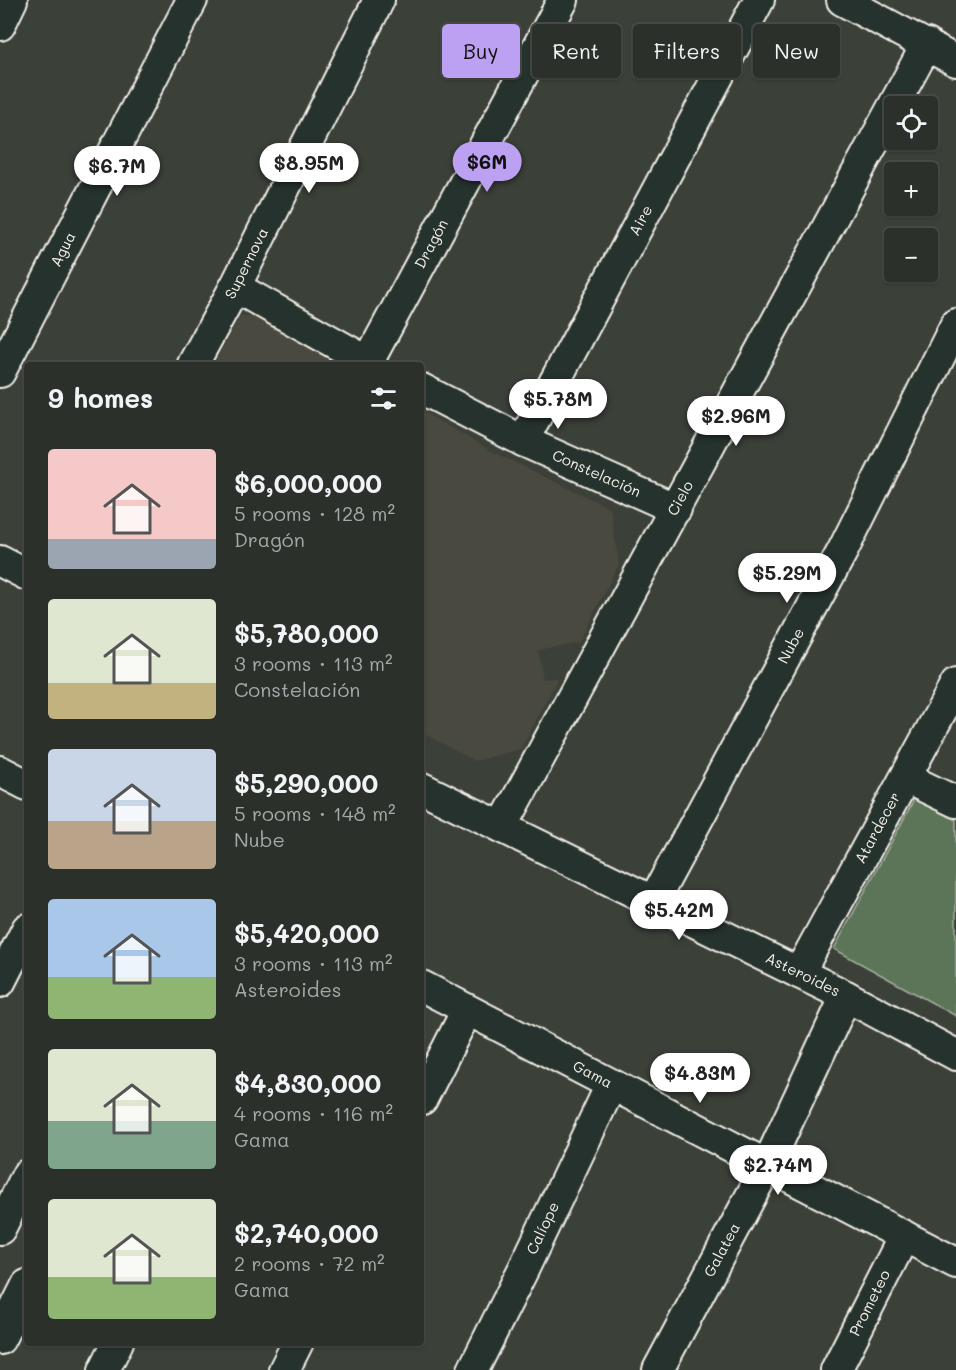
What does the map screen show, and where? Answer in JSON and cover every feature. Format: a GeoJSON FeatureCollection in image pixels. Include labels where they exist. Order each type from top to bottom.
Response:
{"type":"FeatureCollection","features":[{"type":"Feature","properties":{"kind":"street"},"geometry":{"type":"LineString","coordinates":[[0,24],[12,0]]}},
{"type":"Feature","properties":{"kind":"street","name":"Agua"},"geometry":{"type":"LineString","coordinates":[[0,372],[192,0]]}},
{"type":"Feature","properties":{"kind":"street","name":"Supernova"},"geometry":{"type":"LineString","coordinates":[[194,362],[235,287],[379,0]]}},
{"type":"Feature","properties":{"kind":"street","name":"Dragón"},"geometry":{"type":"LineString","coordinates":[[371,362],[563,0]]}},
{"type":"Feature","properties":{"kind":"street","name":"Aire"},"geometry":{"type":"LineString","coordinates":[[523,441],[759,0]]}},
{"type":"Feature","properties":{"kind":"street"},"geometry":{"type":"LineString","coordinates":[[842,0],[956,61]]}},
{"type":"Feature","properties":{"kind":"street","name":"Cielo"},"geometry":{"type":"LineString","coordinates":[[502,827],[927,44]]}},
{"type":"Feature","properties":{"kind":"street"},"geometry":{"type":"LineString","coordinates":[[235,287],[368,362]]}},
{"type":"Feature","properties":{"kind":"street","name":"Nube"},"geometry":{"type":"LineString","coordinates":[[653,902],[843,550],[956,324]]}},
{"type":"Feature","properties":{"kind":"street","name":"Constelación"},"geometry":{"type":"LineString","coordinates":[[424,390],[523,441],[676,508]]}},
{"type":"Feature","properties":{"kind":"street"},"geometry":{"type":"LineString","coordinates":[[0,561],[24,573]]}},
{"type":"Feature","properties":{"kind":"street","name":"Atardecer"},"geometry":{"type":"LineString","coordinates":[[799,973],[956,684]]}},
{"type":"Feature","properties":{"kind":"street"},"geometry":{"type":"LineString","coordinates":[[0,771],[24,783]]}},
{"type":"Feature","properties":{"kind":"street"},"geometry":{"type":"LineString","coordinates":[[906,778],[956,802]]}},
{"type":"Feature","properties":{"kind":"street","name":"Asteroides"},"geometry":{"type":"LineString","coordinates":[[424,789],[846,996],[956,1055]]}},
{"type":"Feature","properties":{"kind":"street"},"geometry":{"type":"LineString","coordinates":[[0,982],[24,935]]}},
{"type":"Feature","properties":{"kind":"street","name":"Gama"},"geometry":{"type":"LineString","coordinates":[[424,988],[956,1263]]}},
{"type":"Feature","properties":{"kind":"street","name":"Galatea"},"geometry":{"type":"LineString","coordinates":[[658,1370],[767,1166],[846,996]]}},
{"type":"Feature","properties":{"kind":"street"},"geometry":{"type":"LineString","coordinates":[[424,1095],[467,1010]]}},
{"type":"Feature","properties":{"kind":"street","name":"Calíope"},"geometry":{"type":"LineString","coordinates":[[473,1370],[611,1085]]}},
{"type":"Feature","properties":{"kind":"street"},"geometry":{"type":"LineString","coordinates":[[0,1229],[24,1181]]}},
{"type":"Feature","properties":{"kind":"street","name":"Prometeo"},"geometry":{"type":"LineString","coordinates":[[836,1370],[904,1236]]}},
{"type":"Feature","properties":{"kind":"street"},"geometry":{"type":"LineString","coordinates":[[0,1339],[24,1291]]}},
{"type":"Feature","properties":{"kind":"street"},"geometry":{"type":"LineString","coordinates":[[104,1370],[116,1346]]}},
{"type":"Feature","properties":{"kind":"street"},"geometry":{"type":"LineString","coordinates":[[285,1370],[296,1346]]}},
{"type":"Feature","properties":{"kind":"shaded area"},"geometry":{"type":"Polygon","coordinates":[[[240,316],[253,316],[335,362],[215,362],[240,316]]]}},
{"type":"Feature","properties":{"kind":"shaded area"},"geometry":{"type":"Polygon","coordinates":[[[424,412],[491,451],[610,508],[619,564],[579,642],[538,650],[543,679],[558,678],[521,749],[474,761],[424,733],[424,412]]]}},
{"type":"Feature","properties":{"kind":"green space"},"geometry":{"type":"Polygon","coordinates":[[[915,798],[956,820],[956,1016],[834,949],[915,798]]]}}]}
